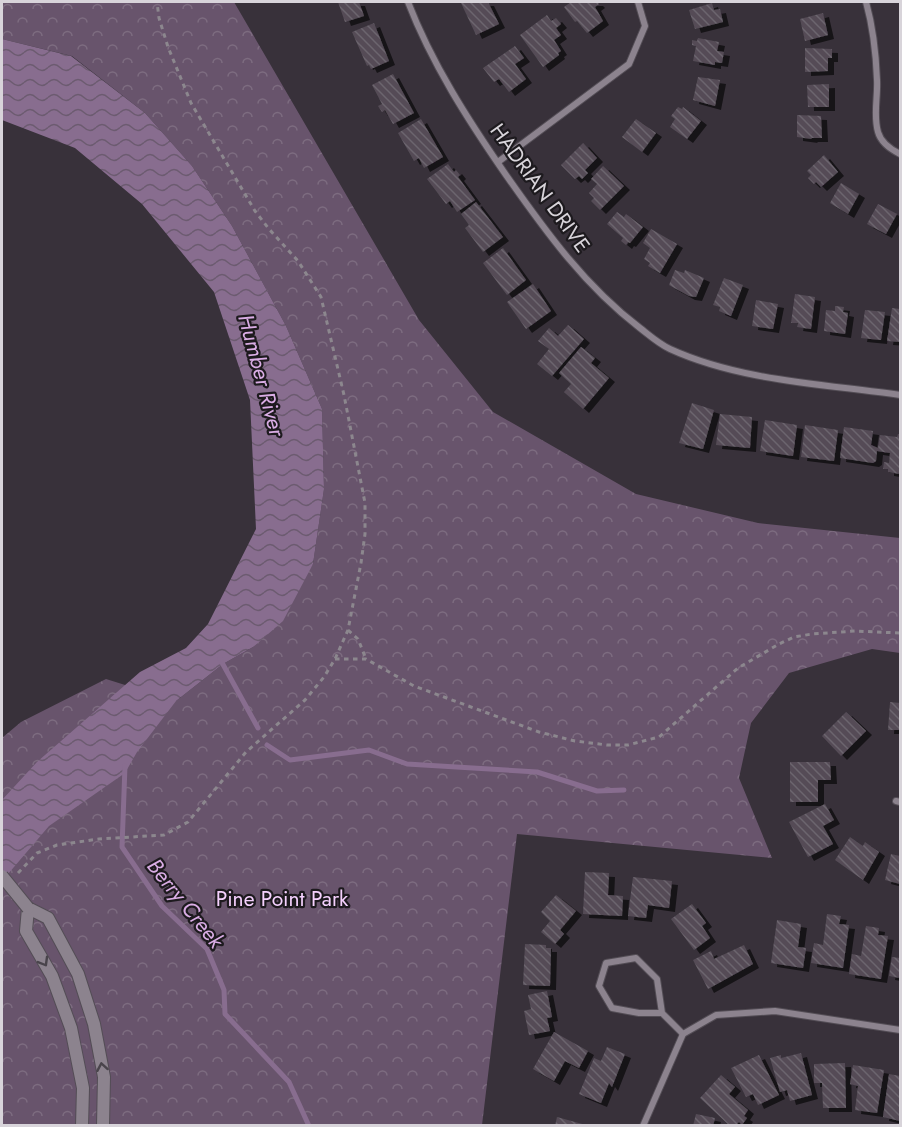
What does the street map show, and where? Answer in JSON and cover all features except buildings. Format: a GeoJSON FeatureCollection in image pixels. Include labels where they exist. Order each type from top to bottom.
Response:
{"type":"FeatureCollection","features":[{"type":"Feature","properties":{"kind":"main road"},"geometry":{"type":"LineString","coordinates":[[2,876],[28,908],[48,918],[78,974],[94,1024],[104,1077],[103,1125]]}},
{"type":"Feature","properties":{"kind":"main road"},"geometry":{"type":"LineString","coordinates":[[28,908],[26,931],[52,976],[70,1028],[83,1088],[82,1125]]}},
{"type":"Feature","properties":{"kind":"street","name":"HADRIAN DRIVE"},"geometry":{"type":"LineString","coordinates":[[408,2],[420,32],[452,93],[498,162],[551,239],[614,308],[668,348],[735,372],[900,395]]}},
{"type":"Feature","properties":{"kind":"street"},"geometry":{"type":"LineString","coordinates":[[498,162],[629,64],[645,26],[638,2]]}},
{"type":"Feature","properties":{"kind":"street"},"geometry":{"type":"LineString","coordinates":[[866,2],[874,37],[877,127],[883,142],[900,154]]}},
{"type":"Feature","properties":{"kind":"street"},"geometry":{"type":"LineString","coordinates":[[662,1013],[639,1013],[612,1008],[598,986],[606,963],[636,958],[657,978],[662,1013],[684,1034]]}},
{"type":"Feature","properties":{"kind":"street"},"geometry":{"type":"LineString","coordinates":[[643,1125],[684,1034],[716,1015],[775,1011],[900,1030]]}},
{"type":"Feature","properties":{"kind":"path"},"geometry":{"type":"LineString","coordinates":[[16,875],[37,853],[57,845],[99,839],[164,835],[189,822],[246,752],[315,689],[335,659],[348,630],[361,562],[366,519],[345,395],[321,297],[298,261],[255,211],[191,103],[168,47],[159,18],[157,2]]}},
{"type":"Feature","properties":{"kind":"path"},"geometry":{"type":"LineString","coordinates":[[348,630],[358,639],[366,660]]}},
{"type":"Feature","properties":{"kind":"path"},"geometry":{"type":"LineString","coordinates":[[335,659],[366,660],[414,686],[539,732],[575,741],[628,745],[658,737],[738,668],[779,644],[812,634],[900,633]]}},
{"type":"Feature","properties":{"kind":"green space","name":"Pine Point Park"},"geometry":{"type":"Polygon","coordinates":[[[2,2],[234,2],[419,320],[493,412],[636,494],[758,523],[900,538],[900,653],[872,649],[789,673],[751,723],[739,778],[772,858],[517,834],[482,1125],[2,1125],[2,738],[21,722],[106,679],[176,701],[223,664],[253,647],[313,564],[324,489],[322,409],[286,326],[232,226],[192,166],[145,113],[72,56],[2,39],[2,2]]]}},
{"type":"Feature","properties":{"kind":"water","name":"Humber River"},"geometry":{"type":"Polygon","coordinates":[[[2,39],[71,56],[145,113],[192,166],[232,226],[286,326],[322,409],[324,489],[313,564],[283,621],[253,647],[223,664],[176,701],[137,752],[125,773],[49,826],[2,881],[2,800],[37,762],[140,672],[186,648],[208,624],[256,529],[250,400],[214,292],[142,204],[75,148],[2,120],[2,39]]]}},
{"type":"Feature","properties":{"kind":"waterway"},"geometry":{"type":"LineString","coordinates":[[220,659],[258,728]]}},
{"type":"Feature","properties":{"kind":"waterway"},"geometry":{"type":"LineString","coordinates":[[267,745],[290,760],[369,750],[407,764],[537,772],[597,791],[624,790]]}},
{"type":"Feature","properties":{"kind":"waterway","name":"Berry Creek"},"geometry":{"type":"LineString","coordinates":[[125,766],[122,847],[162,906],[207,949],[224,990],[225,1014],[289,1082],[309,1126]]}}]}
